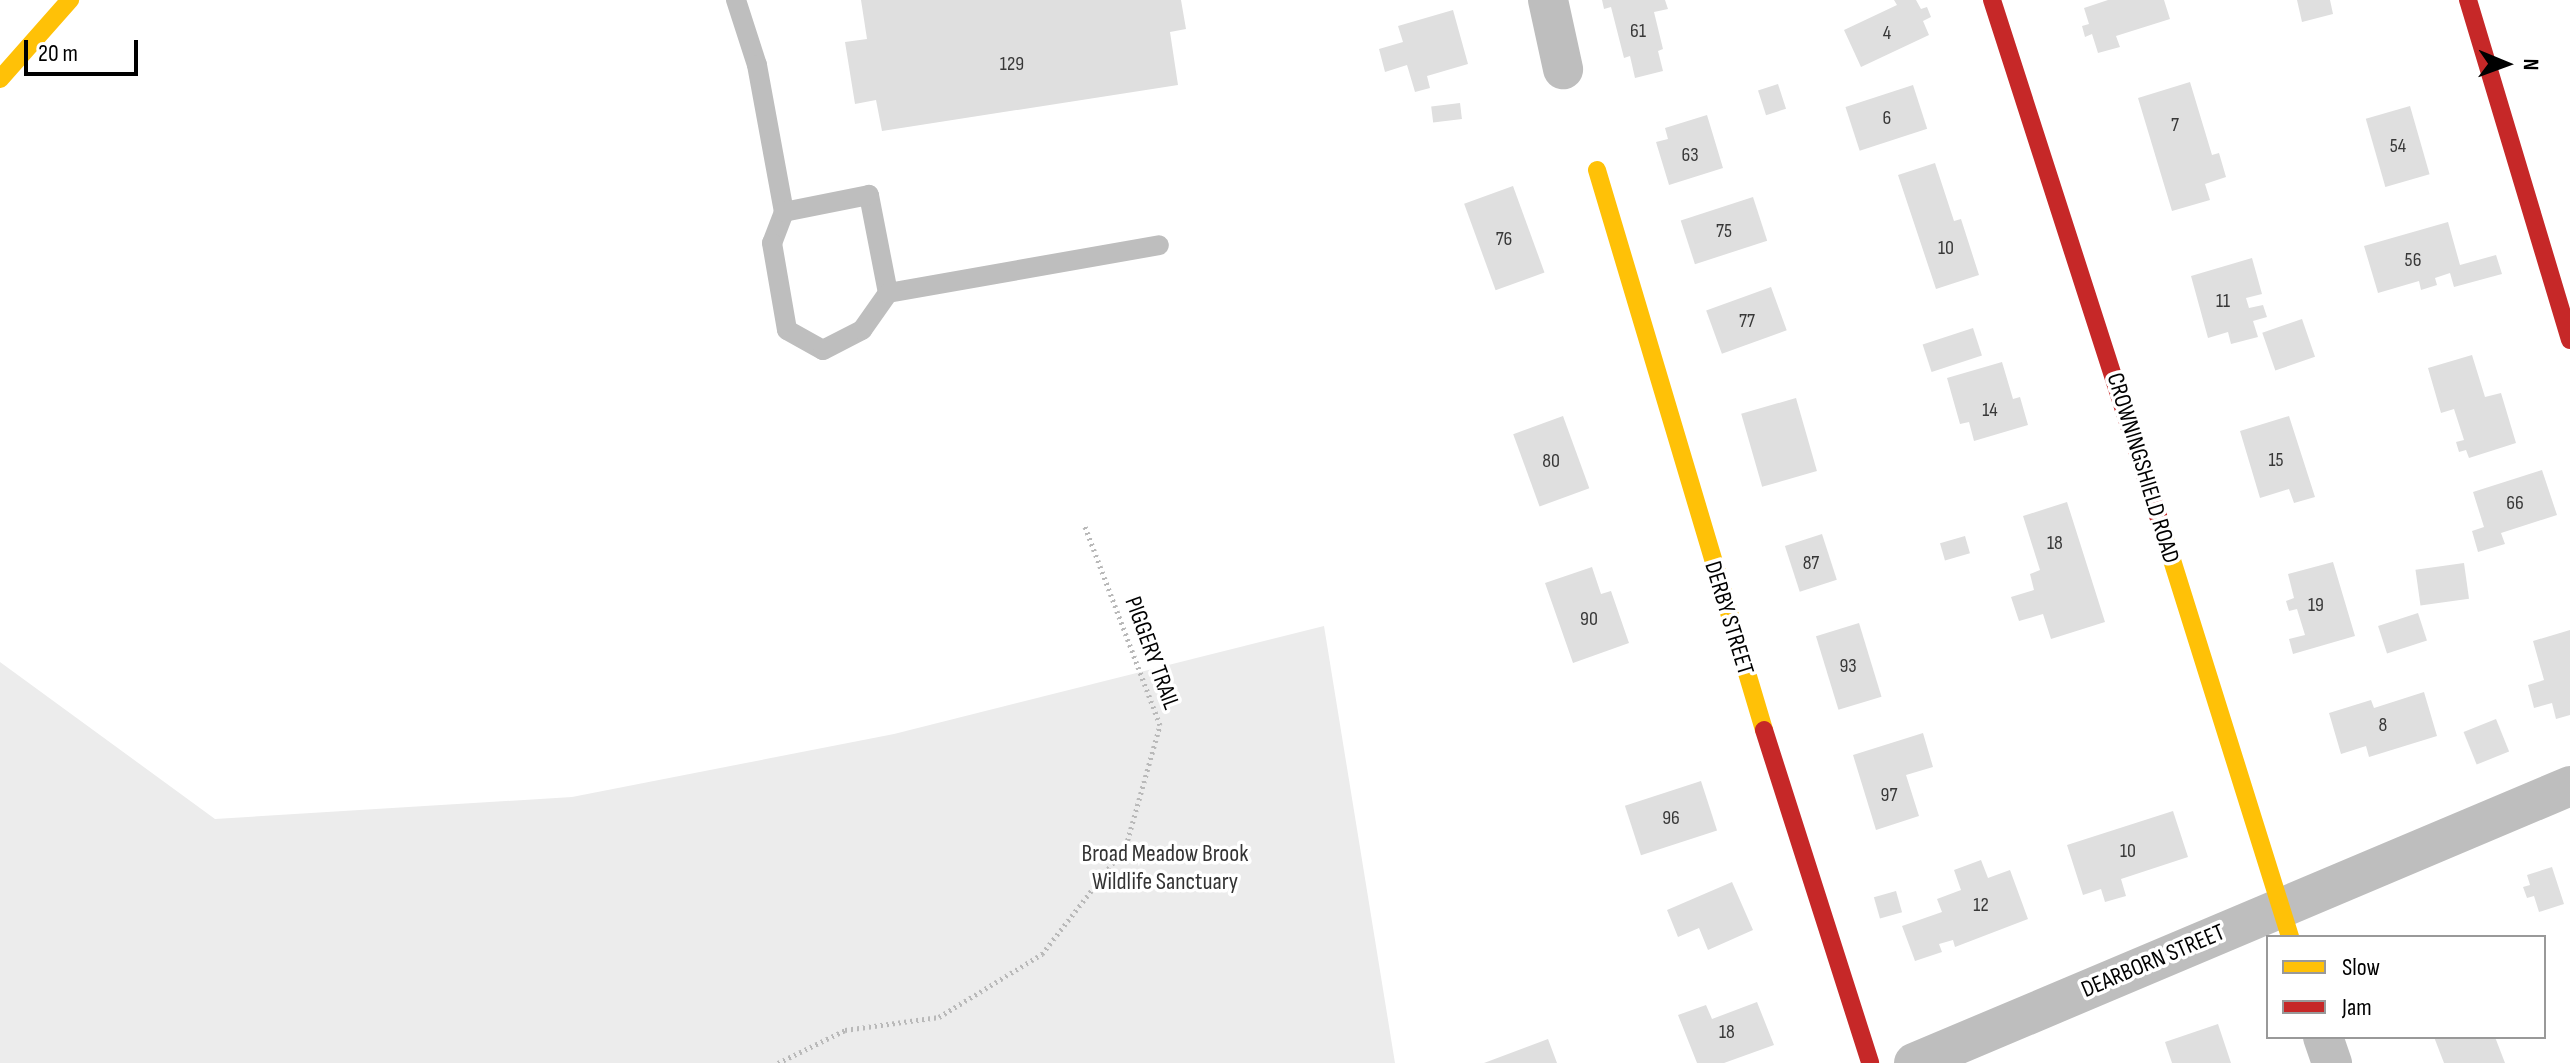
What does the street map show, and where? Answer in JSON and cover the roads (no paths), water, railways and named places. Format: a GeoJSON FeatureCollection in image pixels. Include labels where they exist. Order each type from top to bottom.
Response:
{"type":"FeatureCollection","features":[{"type":"Feature","properties":{"kind":"street"},"geometry":{"type":"LineString","coordinates":[[0,79],[70,0]]}},
{"type":"Feature","properties":{"kind":"street"},"geometry":{"type":"LineString","coordinates":[[1548,0],[1563,69]]}},
{"type":"Feature","properties":{"kind":"street","name":"CROWNINGSHIELD ROAD"},"geometry":{"type":"LineString","coordinates":[[1992,0],[2091,299],[2285,922]]}},
{"type":"Feature","properties":{"kind":"street"},"geometry":{"type":"LineString","coordinates":[[2468,0],[2570,340]]}},
{"type":"Feature","properties":{"kind":"street","name":"DERBY STREET"},"geometry":{"type":"LineString","coordinates":[[1597,170],[1770,753],[1870,1063]]}},
{"type":"Feature","properties":{"kind":"street","name":"DEARBORN STREET"},"geometry":{"type":"LineString","coordinates":[[1914,1063],[2285,922],[2570,786]]}},
{"type":"Feature","properties":{"kind":"street"},"geometry":{"type":"LineString","coordinates":[[2324,1039],[2332,1063]]}},
{"type":"Feature","properties":{"kind":"lane"},"geometry":{"type":"LineString","coordinates":[[736,0],[757,65],[784,212],[772,243],[787,330],[823,350],[862,330],[888,293],[1159,245]]}},
{"type":"Feature","properties":{"kind":"lane"},"geometry":{"type":"LineString","coordinates":[[784,212],[869,195],[888,293]]}},
{"type":"Feature","properties":{"kind":"park label","name":"Broad Meadow Brook Wildlife Sanctuary"},"geometry":{"type":"Point","coordinates":[1165,868]}}]}
